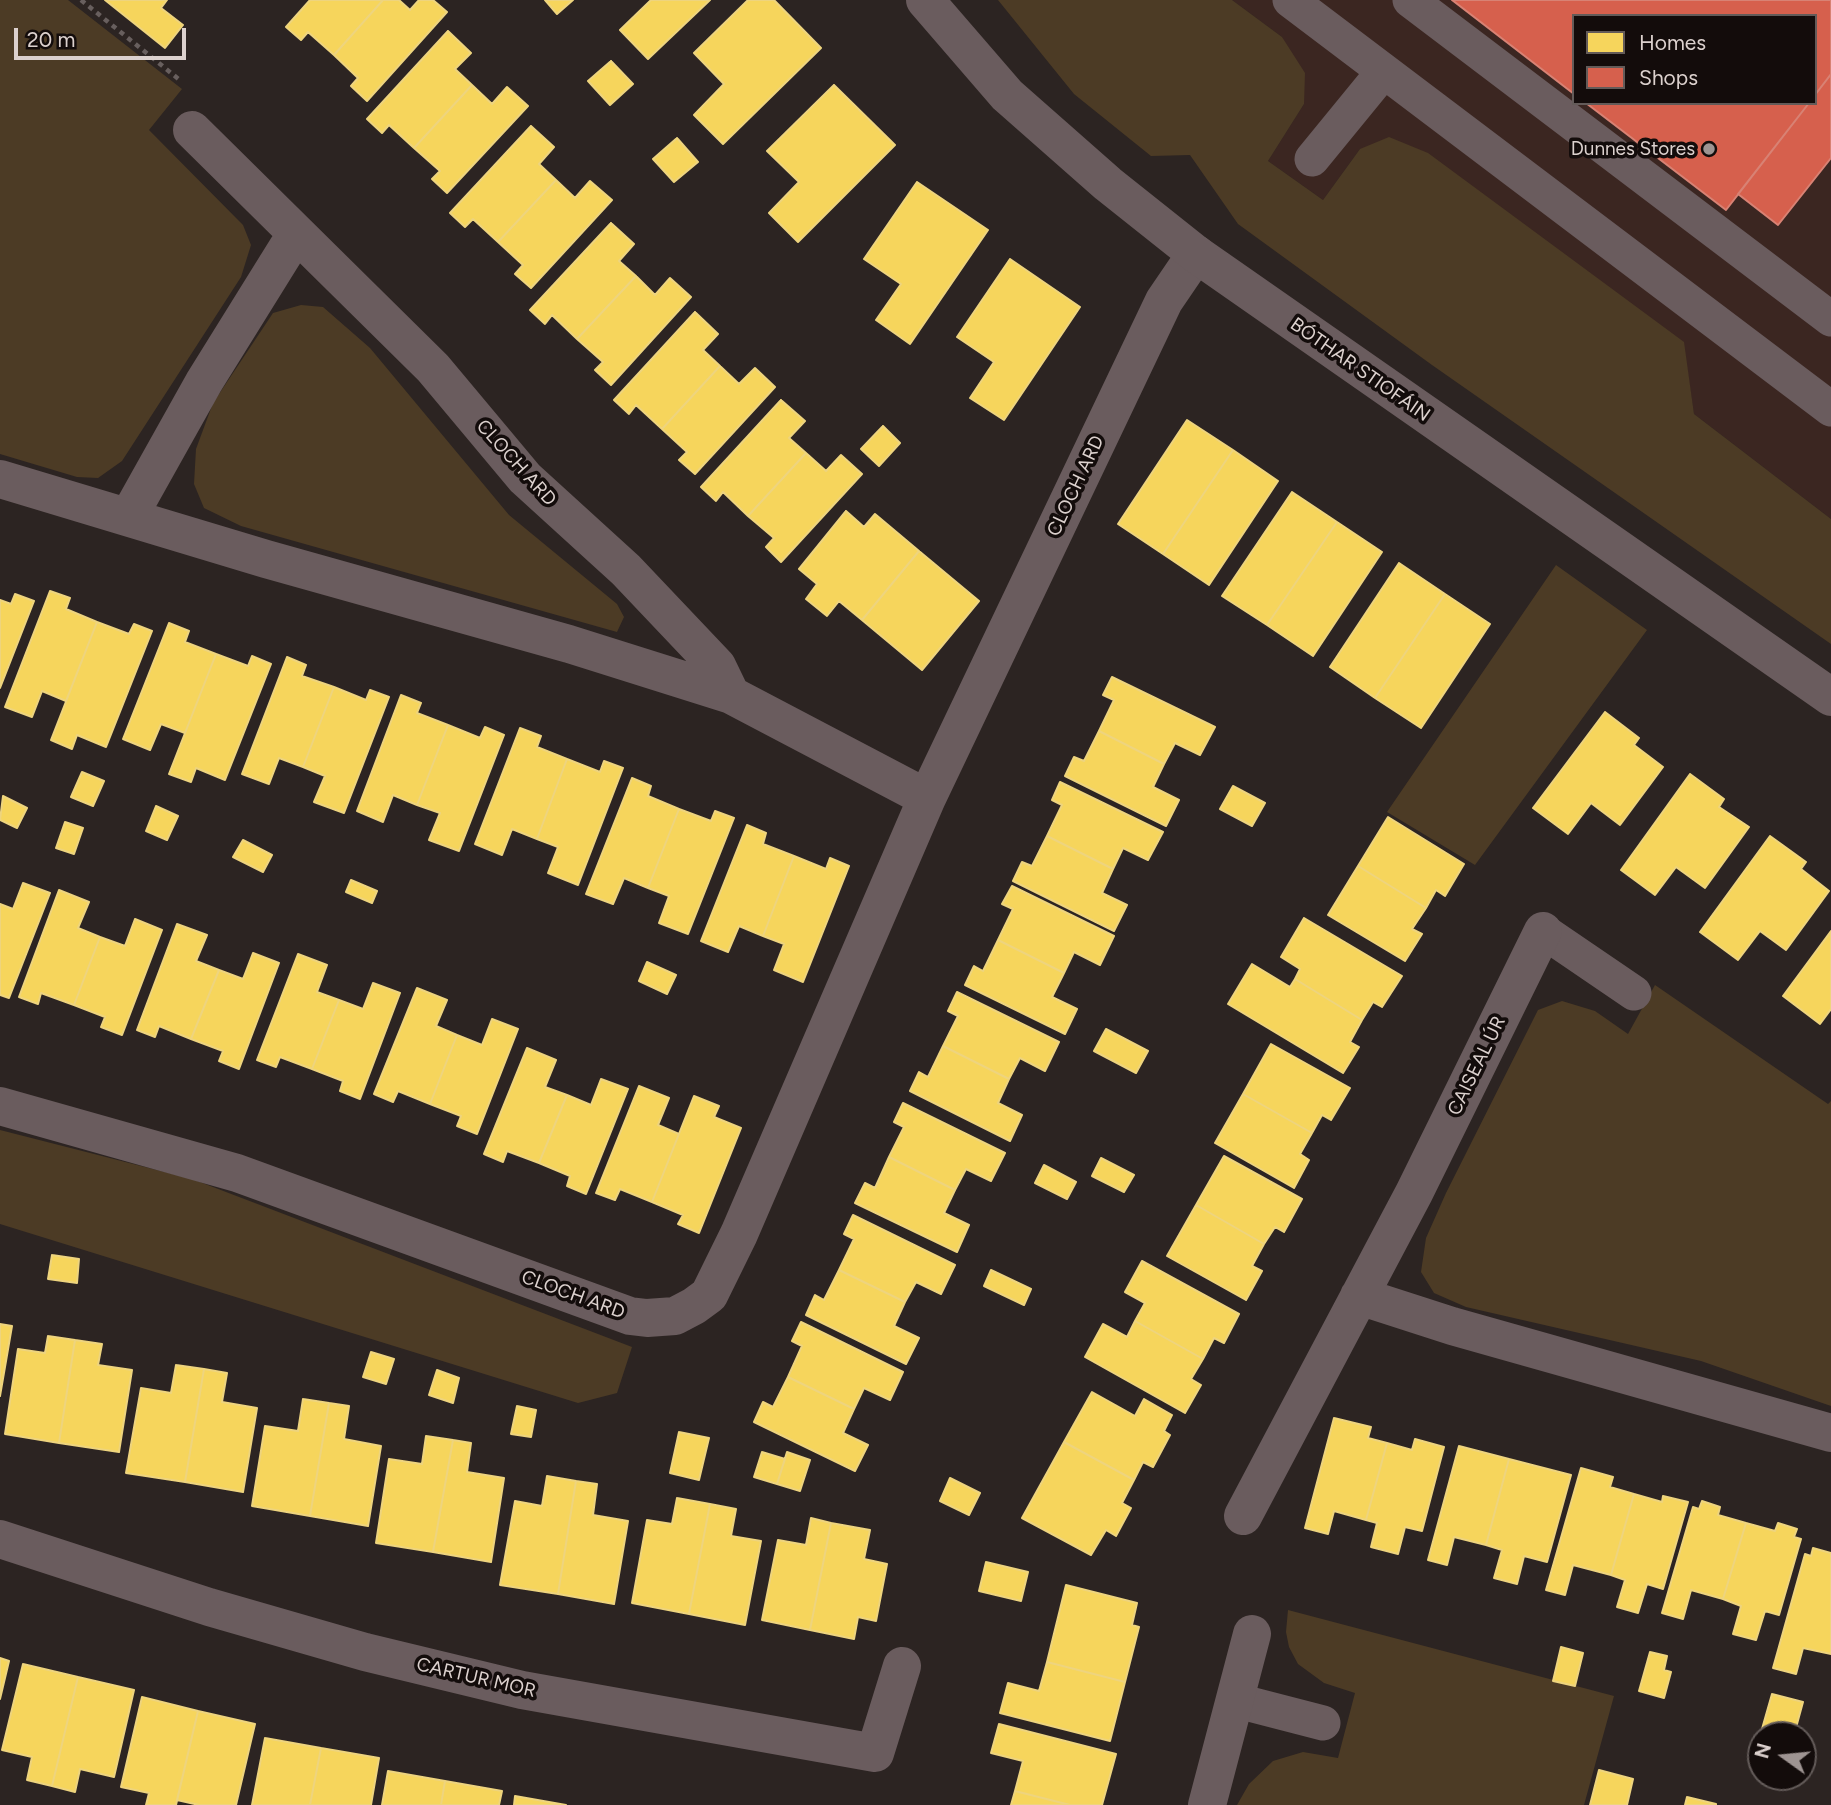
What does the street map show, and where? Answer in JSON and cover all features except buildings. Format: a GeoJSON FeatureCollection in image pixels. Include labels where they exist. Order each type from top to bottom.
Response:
{"type":"FeatureCollection","features":[{"type":"Feature","properties":{"kind":"street","name":"BÓTHAR STIOFÁIN"},"geometry":{"type":"LineString","coordinates":[[925,0],[1007,96],[1108,184],[1196,254],[1831,697]]}},
{"type":"Feature","properties":{"kind":"street","name":"CLOCH ARD"},"geometry":{"type":"LineString","coordinates":[[192,130],[433,368],[525,478],[626,569],[717,666],[731,695]]}},
{"type":"Feature","properties":{"kind":"street"},"geometry":{"type":"LineString","coordinates":[[129,516],[204,382],[296,234]]}},
{"type":"Feature","properties":{"kind":"street","name":"CLOCH ARD"},"geometry":{"type":"LineString","coordinates":[[0,1106],[237,1173],[630,1315],[647,1318],[675,1316],[709,1295],[739,1234],[927,798],[1164,301],[1196,254]]}},
{"type":"Feature","properties":{"kind":"street"},"geometry":{"type":"LineString","coordinates":[[0,479],[266,559],[569,644],[731,695],[927,798]]}},
{"type":"Feature","properties":{"kind":"street","name":"CAISEAL ÚR"},"geometry":{"type":"LineString","coordinates":[[1243,1516],[1414,1193],[1543,931]]}},
{"type":"Feature","properties":{"kind":"street"},"geometry":{"type":"LineString","coordinates":[[1359,1296],[1452,1326],[1831,1433]]}},
{"type":"Feature","properties":{"kind":"street","name":"CARTUR MOR"},"geometry":{"type":"LineString","coordinates":[[0,1539],[209,1608],[496,1684],[875,1753],[902,1666]]}},
{"type":"Feature","properties":{"kind":"street"},"geometry":{"type":"LineString","coordinates":[[1207,1805],[1252,1634]]}},
{"type":"Feature","properties":{"kind":"lane"},"geometry":{"type":"LineString","coordinates":[[1290,0],[1827,397]]}},
{"type":"Feature","properties":{"kind":"lane"},"geometry":{"type":"LineString","coordinates":[[1410,0],[1831,319]]}},
{"type":"Feature","properties":{"kind":"lane"},"geometry":{"type":"LineString","coordinates":[[1312,159],[1384,71]]}},
{"type":"Feature","properties":{"kind":"lane","name":"CAISEAL ÚR"},"geometry":{"type":"LineString","coordinates":[[1543,931],[1634,993]]}},
{"type":"Feature","properties":{"kind":"lane"},"geometry":{"type":"LineString","coordinates":[[1234,1699],[1323,1723]]}},
{"type":"Feature","properties":{"kind":"path"},"geometry":{"type":"LineString","coordinates":[[81,0],[183,83]]}},
{"type":"Feature","properties":{"kind":"shaded area"},"geometry":{"type":"Polygon","coordinates":[[[0,0],[68,0],[182,89],[149,130],[243,225],[251,245],[241,277],[122,461],[98,478],[77,477],[0,454],[0,0]]]}},
{"type":"Feature","properties":{"kind":"shaded area"},"geometry":{"type":"Polygon","coordinates":[[[998,0],[1232,0],[1282,37],[1305,73],[1304,104],[1268,161],[1323,200],[1360,149],[1389,137],[1428,153],[1684,342],[1694,414],[1831,519],[1831,644],[1432,365],[1238,224],[1190,155],[1151,156],[1074,94],[998,0]]]}},
{"type":"Feature","properties":{"kind":"shaded area"},"geometry":{"type":"Polygon","coordinates":[[[1232,0],[1831,0],[1831,519],[1694,414],[1683,342],[1360,149],[1323,200],[1268,161],[1304,104],[1282,37],[1232,0]]]}},
{"type":"Feature","properties":{"kind":"shaded area"},"geometry":{"type":"Polygon","coordinates":[[[301,305],[323,307],[370,348],[509,515],[617,604],[624,617],[617,632],[241,526],[204,508],[194,484],[196,449],[213,403],[273,313],[301,305]]]}},
{"type":"Feature","properties":{"kind":"shaded area"},"geometry":{"type":"Polygon","coordinates":[[[1556,565],[1647,630],[1475,865],[1387,812],[1556,565]]]}},
{"type":"Feature","properties":{"kind":"shaded area"},"geometry":{"type":"Polygon","coordinates":[[[1655,985],[1828,1104],[1831,1101],[1831,1406],[1701,1361],[1466,1307],[1434,1293],[1421,1272],[1426,1238],[1446,1193],[1538,1010],[1562,1001],[1595,1011],[1628,1034],[1655,985]]]}},
{"type":"Feature","properties":{"kind":"shaded area"},"geometry":{"type":"Polygon","coordinates":[[[0,1130],[192,1179],[632,1347],[617,1393],[578,1403],[0,1224],[0,1130]]]}},
{"type":"Feature","properties":{"kind":"shaded area"},"geometry":{"type":"Polygon","coordinates":[[[1288,1610],[1614,1696],[1584,1805],[1237,1805],[1249,1784],[1273,1761],[1303,1752],[1338,1758],[1355,1693],[1324,1683],[1298,1664],[1289,1647],[1286,1632],[1288,1610]]]}},
{"type":"Feature","properties":{"kind":"place","name":"Dunnes Stores"},"geometry":{"type":"Point","coordinates":[1709,149]}}]}
